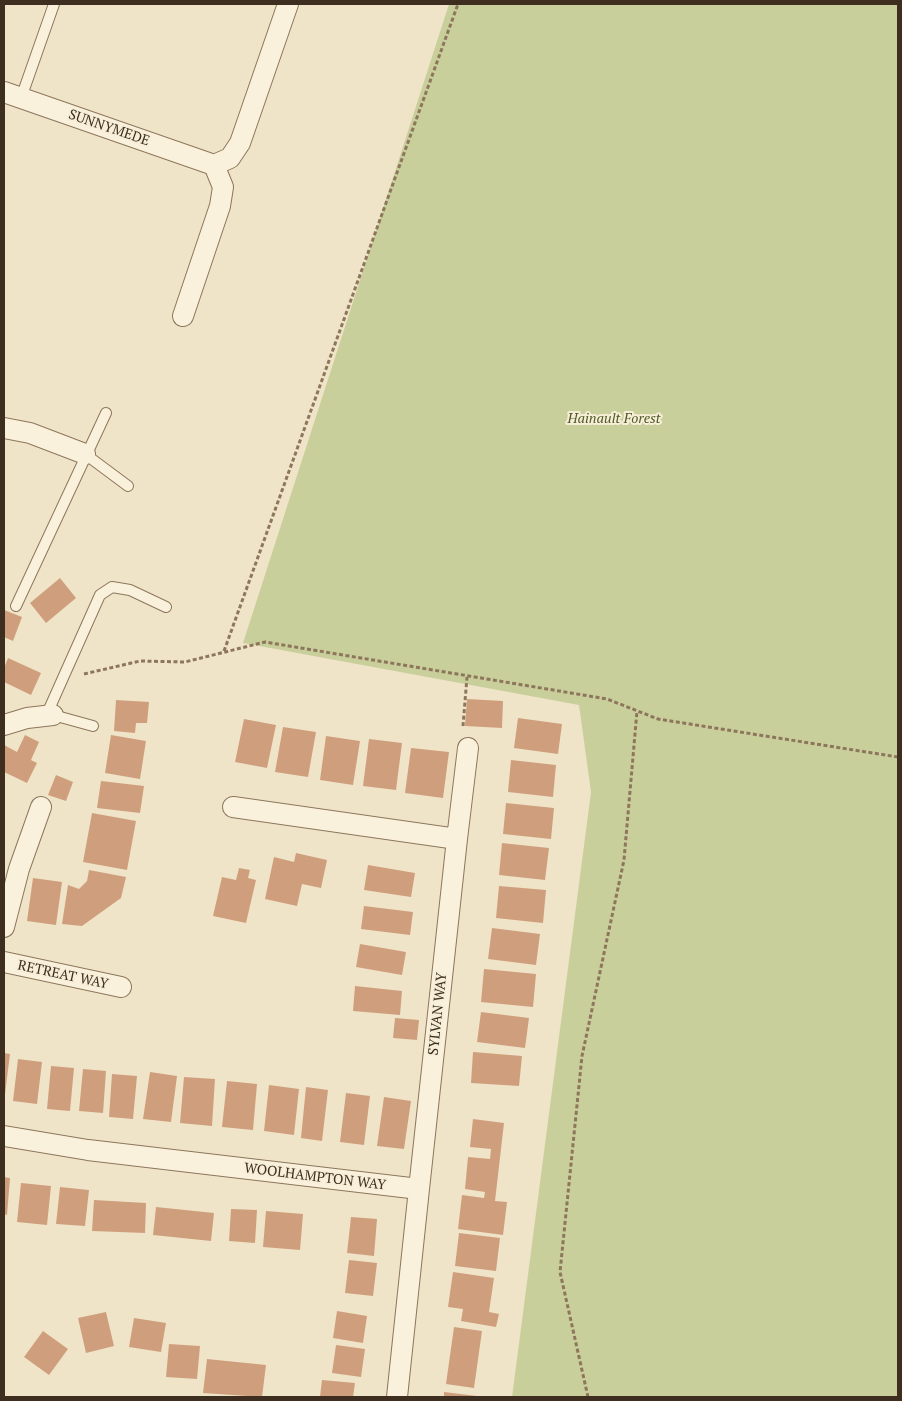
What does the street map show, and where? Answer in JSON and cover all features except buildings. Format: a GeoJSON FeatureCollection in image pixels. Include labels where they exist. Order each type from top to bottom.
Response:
{"type":"FeatureCollection","features":[{"type":"Feature","properties":{"kind":"street"},"geometry":{"type":"LineString","coordinates":[[183,316],[220,206],[223,186],[214,165],[230,158],[240,143],[288,4]]}},
{"type":"Feature","properties":{"kind":"street","name":"SUNNYMEDE"},"geometry":{"type":"LineString","coordinates":[[12,95],[214,165]]}},
{"type":"Feature","properties":{"kind":"street"},"geometry":{"type":"LineString","coordinates":[[4,428],[30,433],[85,454]]}},
{"type":"Feature","properties":{"kind":"street"},"geometry":{"type":"LineString","coordinates":[[4,725],[50,716]]}},
{"type":"Feature","properties":{"kind":"street","name":"SYLVAN WAY"},"geometry":{"type":"LineString","coordinates":[[418,1189],[456,839],[468,748]]}},
{"type":"Feature","properties":{"kind":"street"},"geometry":{"type":"LineString","coordinates":[[4,927],[19,869],[41,807]]}},
{"type":"Feature","properties":{"kind":"street"},"geometry":{"type":"LineString","coordinates":[[233,807],[456,839]]}},
{"type":"Feature","properties":{"kind":"street","name":"RETREAT WAY"},"geometry":{"type":"LineString","coordinates":[[4,962],[122,987]]}},
{"type":"Feature","properties":{"kind":"street","name":"WOOLHAMPTON WAY"},"geometry":{"type":"LineString","coordinates":[[4,1136],[98,1152],[418,1189]]}},
{"type":"Feature","properties":{"kind":"street"},"geometry":{"type":"LineString","coordinates":[[398,1397],[418,1189]]}},
{"type":"Feature","properties":{"kind":"lane"},"geometry":{"type":"LineString","coordinates":[[12,95],[54,4]]}},
{"type":"Feature","properties":{"kind":"lane"},"geometry":{"type":"LineString","coordinates":[[16,606],[52,532],[85,454],[106,413]]}},
{"type":"Feature","properties":{"kind":"lane"},"geometry":{"type":"LineString","coordinates":[[85,454],[128,486]]}},
{"type":"Feature","properties":{"kind":"lane"},"geometry":{"type":"LineString","coordinates":[[93,726],[50,716],[100,595],[112,587],[130,590],[166,607]]}},
{"type":"Feature","properties":{"kind":"path"},"geometry":{"type":"LineString","coordinates":[[224,652],[458,4]]}},
{"type":"Feature","properties":{"kind":"path"},"geometry":{"type":"LineString","coordinates":[[75,676],[140,661],[185,662],[264,642],[607,699],[658,719],[898,757]]}},
{"type":"Feature","properties":{"kind":"path"},"geometry":{"type":"LineString","coordinates":[[466,677],[462,744],[468,748]]}},
{"type":"Feature","properties":{"kind":"path"},"geometry":{"type":"LineString","coordinates":[[588,1397],[560,1272],[582,1056],[624,860],[637,711]]}},
{"type":"Feature","properties":{"kind":"green space","name":"Hainault Forest"},"geometry":{"type":"Polygon","coordinates":[[[449,4],[898,4],[898,1397],[512,1397],[591,792],[579,705],[243,643],[449,4]]]}}]}
